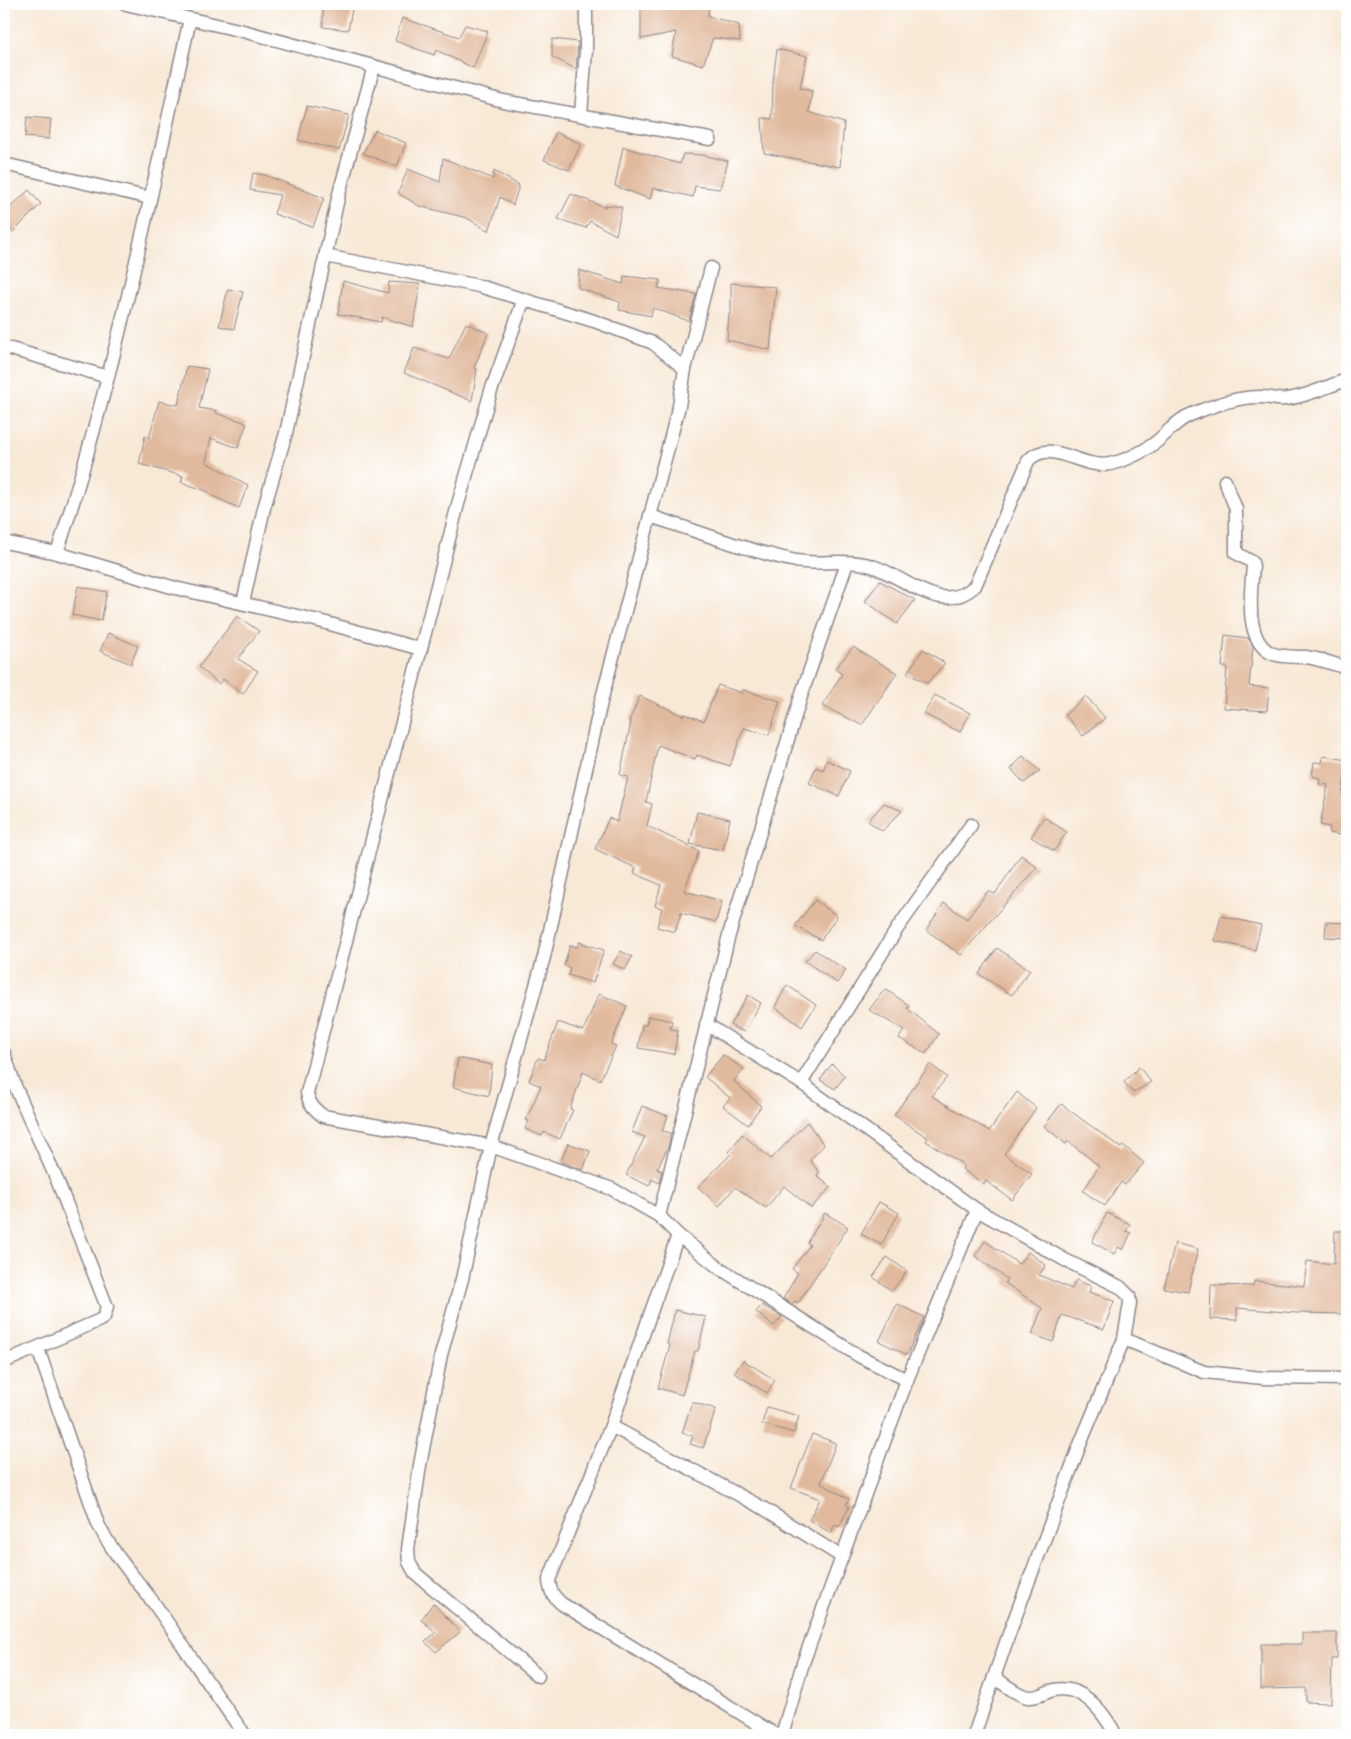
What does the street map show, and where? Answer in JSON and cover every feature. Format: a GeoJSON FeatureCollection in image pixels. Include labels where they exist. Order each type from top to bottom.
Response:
{"type":"FeatureCollection","features":[{"type":"Feature","properties":{"kind":"street"},"geometry":{"type":"LineString","coordinates":[[126,4],[243,31],[503,101],[710,139]]}},
{"type":"Feature","properties":{"kind":"street"},"geometry":{"type":"LineString","coordinates":[[580,114],[586,50],[586,4]]}},
{"type":"Feature","properties":{"kind":"street"},"geometry":{"type":"LineString","coordinates":[[57,553],[74,502],[108,377],[190,19]]}},
{"type":"Feature","properties":{"kind":"street"},"geometry":{"type":"LineString","coordinates":[[243,603],[264,508],[286,434],[325,256],[374,66]]}},
{"type":"Feature","properties":{"kind":"street"},"geometry":{"type":"LineString","coordinates":[[4,164],[150,198]]}},
{"type":"Feature","properties":{"kind":"street"},"geometry":{"type":"LineString","coordinates":[[325,256],[431,276],[524,299],[594,321],[653,343],[685,369]]}},
{"type":"Feature","properties":{"kind":"street"},"geometry":{"type":"LineString","coordinates":[[538,1676],[415,1573],[409,1562],[408,1548],[420,1465],[441,1355],[462,1279],[491,1146],[544,957],[601,702],[679,406],[685,369],[711,268]]}},
{"type":"Feature","properties":{"kind":"street"},"geometry":{"type":"LineString","coordinates":[[524,299],[491,390],[458,504],[307,1093],[312,1107],[322,1116],[491,1146],[612,1189],[659,1216],[678,1235],[718,1267],[859,1356],[907,1380]]}},
{"type":"Feature","properties":{"kind":"street"},"geometry":{"type":"LineString","coordinates":[[4,348],[108,377]]}},
{"type":"Feature","properties":{"kind":"street"},"geometry":{"type":"LineString","coordinates":[[650,516],[796,561],[863,563],[879,568],[930,595],[946,598],[959,596],[975,586],[1028,461],[1034,454],[1048,450],[1090,464],[1108,464],[1126,459],[1153,445],[1177,422],[1190,415],[1242,398],[1262,396],[1286,400],[1347,380]]}},
{"type":"Feature","properties":{"kind":"street"},"geometry":{"type":"LineString","coordinates":[[1225,482],[1236,509],[1236,553],[1252,562],[1253,566],[1251,620],[1259,641],[1272,654],[1312,658],[1347,668]]}},
{"type":"Feature","properties":{"kind":"street"},"geometry":{"type":"LineString","coordinates":[[4,542],[57,553],[166,585],[380,636],[421,649]]}},
{"type":"Feature","properties":{"kind":"street"},"geometry":{"type":"LineString","coordinates":[[659,1216],[729,936],[802,693],[847,563]]}},
{"type":"Feature","properties":{"kind":"street"},"geometry":{"type":"LineString","coordinates":[[801,1083],[897,930],[971,825]]}},
{"type":"Feature","properties":{"kind":"street"},"geometry":{"type":"LineString","coordinates":[[706,1024],[801,1083],[977,1210],[1065,1260],[1126,1291],[1130,1303],[1124,1339],[1081,1442],[974,1735]]}},
{"type":"Feature","properties":{"kind":"street"},"geometry":{"type":"LineString","coordinates":[[4,1053],[15,1086],[57,1180],[107,1307],[104,1317],[100,1320],[38,1349],[4,1362]]}},
{"type":"Feature","properties":{"kind":"street"},"geometry":{"type":"LineString","coordinates":[[782,1735],[803,1663],[907,1380],[977,1210]]}},
{"type":"Feature","properties":{"kind":"street"},"geometry":{"type":"LineString","coordinates":[[678,1235],[611,1426],[549,1580],[552,1595],[562,1604],[624,1644],[776,1735]]}},
{"type":"Feature","properties":{"kind":"street"},"geometry":{"type":"LineString","coordinates":[[1124,1339],[1204,1372],[1263,1378],[1347,1379]]}},
{"type":"Feature","properties":{"kind":"street"},"geometry":{"type":"LineString","coordinates":[[38,1349],[98,1524],[106,1540],[113,1553],[157,1607],[245,1735]]}},
{"type":"Feature","properties":{"kind":"street"},"geometry":{"type":"LineString","coordinates":[[611,1426],[763,1508],[842,1557]]}},
{"type":"Feature","properties":{"kind":"street"},"geometry":{"type":"LineString","coordinates":[[994,1677],[1024,1696],[1030,1697],[1059,1689],[1083,1695],[1106,1717],[1116,1735]]}},
{"type":"Feature","properties":{"kind":"building"},"geometry":{"type":"Polygon","coordinates":[[[323,4],[353,4],[348,30],[323,27],[323,4]]]}},
{"type":"Feature","properties":{"kind":"building"},"geometry":{"type":"Polygon","coordinates":[[[641,4],[679,6],[679,4],[709,4],[708,16],[739,25],[740,41],[713,38],[703,65],[672,56],[676,32],[641,39],[641,4]]]}},
{"type":"Feature","properties":{"kind":"building"},"geometry":{"type":"Polygon","coordinates":[[[402,18],[459,37],[465,25],[488,31],[473,68],[436,50],[434,55],[395,41],[402,18]]]}},
{"type":"Feature","properties":{"kind":"building"},"geometry":{"type":"Polygon","coordinates":[[[552,39],[578,42],[576,69],[552,57],[552,39]]]}},
{"type":"Feature","properties":{"kind":"building"},"geometry":{"type":"Polygon","coordinates":[[[777,49],[807,56],[800,88],[812,91],[809,112],[844,123],[840,167],[764,153],[762,118],[772,119],[773,81],[777,49]]]}},
{"type":"Feature","properties":{"kind":"building"},"geometry":{"type":"Polygon","coordinates":[[[307,106],[349,115],[339,150],[298,140],[307,106]]]}},
{"type":"Feature","properties":{"kind":"building"},"geometry":{"type":"Polygon","coordinates":[[[27,117],[51,119],[49,139],[25,137],[27,117]]]}},
{"type":"Feature","properties":{"kind":"building"},"geometry":{"type":"Polygon","coordinates":[[[375,130],[406,143],[397,167],[363,153],[375,130]]]}},
{"type":"Feature","properties":{"kind":"building"},"geometry":{"type":"Polygon","coordinates":[[[556,132],[581,144],[569,170],[544,160],[556,132]]]}},
{"type":"Feature","properties":{"kind":"building"},"geometry":{"type":"Polygon","coordinates":[[[623,147],[680,164],[683,154],[703,155],[728,161],[720,189],[695,186],[693,197],[653,188],[650,199],[615,186],[623,147]]]}},
{"type":"Feature","properties":{"kind":"building"},"geometry":{"type":"Polygon","coordinates":[[[443,158],[493,179],[494,171],[519,185],[513,205],[500,197],[489,231],[467,218],[419,206],[398,193],[408,169],[440,182],[443,158]]]}},
{"type":"Feature","properties":{"kind":"building"},"geometry":{"type":"Polygon","coordinates":[[[253,173],[265,175],[324,198],[313,227],[274,214],[280,195],[250,190],[253,173]]]}},
{"type":"Feature","properties":{"kind":"building"},"geometry":{"type":"Polygon","coordinates":[[[29,190],[41,204],[13,232],[4,221],[4,213],[29,190]]]}},
{"type":"Feature","properties":{"kind":"building"},"geometry":{"type":"Polygon","coordinates":[[[571,194],[605,207],[606,205],[622,207],[616,235],[590,221],[586,228],[558,219],[571,194]]]}},
{"type":"Feature","properties":{"kind":"building"},"geometry":{"type":"Polygon","coordinates":[[[579,270],[623,284],[624,276],[660,280],[658,288],[696,294],[689,321],[653,308],[651,316],[619,310],[620,302],[578,288],[579,270]]]}},
{"type":"Feature","properties":{"kind":"building"},"geometry":{"type":"Polygon","coordinates":[[[343,281],[388,293],[389,282],[420,284],[413,327],[382,317],[381,322],[338,314],[343,281]]]}},
{"type":"Feature","properties":{"kind":"building"},"geometry":{"type":"Polygon","coordinates":[[[731,283],[776,287],[770,350],[727,340],[729,314],[731,314],[731,283]]]}},
{"type":"Feature","properties":{"kind":"building"},"geometry":{"type":"Polygon","coordinates":[[[228,289],[243,292],[234,329],[219,326],[228,289]]]}},
{"type":"Feature","properties":{"kind":"building"},"geometry":{"type":"Polygon","coordinates":[[[466,323],[488,333],[474,368],[477,369],[472,401],[404,373],[414,348],[449,359],[466,323]]]}},
{"type":"Feature","properties":{"kind":"building"},"geometry":{"type":"Polygon","coordinates":[[[187,366],[208,369],[199,408],[217,411],[216,413],[247,423],[238,448],[211,438],[206,462],[248,485],[239,508],[208,494],[209,492],[181,482],[183,476],[139,464],[145,436],[149,438],[159,401],[178,405],[187,366]]]}},
{"type":"Feature","properties":{"kind":"building"},"geometry":{"type":"Polygon","coordinates":[[[880,581],[915,600],[897,624],[865,601],[880,581]]]}},
{"type":"Feature","properties":{"kind":"building"},"geometry":{"type":"Polygon","coordinates":[[[78,586],[107,592],[101,621],[72,615],[78,586]]]}},
{"type":"Feature","properties":{"kind":"building"},"geometry":{"type":"Polygon","coordinates":[[[237,616],[259,631],[238,659],[258,671],[243,694],[223,679],[219,684],[199,667],[237,616]]]}},
{"type":"Feature","properties":{"kind":"building"},"geometry":{"type":"Polygon","coordinates":[[[108,633],[138,646],[131,664],[100,651],[108,633]]]}},
{"type":"Feature","properties":{"kind":"building"},"geometry":{"type":"Polygon","coordinates":[[[1225,635],[1248,638],[1253,646],[1249,686],[1269,688],[1267,711],[1224,708],[1227,667],[1222,667],[1225,635]]]}},
{"type":"Feature","properties":{"kind":"building"},"geometry":{"type":"Polygon","coordinates":[[[853,647],[897,673],[862,725],[822,706],[842,674],[835,669],[853,647]]]}},
{"type":"Feature","properties":{"kind":"building"},"geometry":{"type":"Polygon","coordinates":[[[923,649],[945,663],[927,683],[907,673],[923,649]]]}},
{"type":"Feature","properties":{"kind":"building"},"geometry":{"type":"Polygon","coordinates":[[[718,685],[742,693],[743,690],[780,701],[769,735],[744,728],[730,766],[697,755],[695,759],[658,745],[646,802],[652,804],[647,826],[699,851],[684,891],[722,901],[716,922],[681,913],[675,932],[657,927],[662,908],[655,906],[661,885],[634,873],[636,868],[595,849],[609,818],[617,822],[628,777],[620,775],[631,722],[629,721],[640,696],[684,716],[685,714],[704,721],[718,685]]]}},
{"type":"Feature","properties":{"kind":"building"},"geometry":{"type":"Polygon","coordinates":[[[935,695],[970,713],[960,732],[924,714],[935,695]]]}},
{"type":"Feature","properties":{"kind":"building"},"geometry":{"type":"Polygon","coordinates":[[[1086,696],[1105,718],[1083,736],[1065,715],[1086,696]]]}},
{"type":"Feature","properties":{"kind":"building"},"geometry":{"type":"Polygon","coordinates":[[[1023,756],[1040,771],[1024,783],[1011,769],[1023,756]]]}},
{"type":"Feature","properties":{"kind":"building"},"geometry":{"type":"Polygon","coordinates":[[[1323,756],[1347,760],[1342,797],[1347,798],[1347,836],[1329,833],[1330,827],[1320,825],[1328,785],[1319,784],[1320,778],[1312,776],[1314,762],[1322,763],[1323,756]]]}},
{"type":"Feature","properties":{"kind":"building"},"geometry":{"type":"Polygon","coordinates":[[[827,760],[850,771],[839,796],[809,783],[816,767],[823,770],[827,760]]]}},
{"type":"Feature","properties":{"kind":"building"},"geometry":{"type":"Polygon","coordinates":[[[884,803],[902,811],[882,831],[868,821],[884,803]]]}},
{"type":"Feature","properties":{"kind":"building"},"geometry":{"type":"Polygon","coordinates":[[[697,812],[730,819],[723,850],[690,844],[697,812]]]}},
{"type":"Feature","properties":{"kind":"building"},"geometry":{"type":"Polygon","coordinates":[[[1044,817],[1067,832],[1054,851],[1031,837],[1044,817]]]}},
{"type":"Feature","properties":{"kind":"building"},"geometry":{"type":"Polygon","coordinates":[[[1021,855],[1037,867],[961,955],[926,930],[944,903],[967,919],[988,891],[995,894],[1021,855]]]}},
{"type":"Feature","properties":{"kind":"building"},"geometry":{"type":"Polygon","coordinates":[[[815,900],[837,916],[821,940],[795,926],[815,900]]]}},
{"type":"Feature","properties":{"kind":"building"},"geometry":{"type":"Polygon","coordinates":[[[1221,916],[1261,925],[1255,950],[1215,941],[1221,916]]]}},
{"type":"Feature","properties":{"kind":"building"},"geometry":{"type":"Polygon","coordinates":[[[1326,922],[1347,923],[1347,938],[1325,937],[1326,922]]]}},
{"type":"Feature","properties":{"kind":"building"},"geometry":{"type":"Polygon","coordinates":[[[579,942],[604,950],[593,983],[568,975],[570,968],[564,965],[570,945],[577,947],[579,942]]]}},
{"type":"Feature","properties":{"kind":"building"},"geometry":{"type":"Polygon","coordinates":[[[997,948],[1030,970],[1012,995],[979,974],[997,948]]]}},
{"type":"Feature","properties":{"kind":"building"},"geometry":{"type":"Polygon","coordinates":[[[815,950],[846,970],[837,983],[805,961],[815,950]]]}},
{"type":"Feature","properties":{"kind":"building"},"geometry":{"type":"Polygon","coordinates":[[[621,951],[632,957],[625,970],[613,964],[621,951]]]}},
{"type":"Feature","properties":{"kind":"building"},"geometry":{"type":"Polygon","coordinates":[[[787,985],[816,1005],[802,1027],[775,1007],[787,985]]]}},
{"type":"Feature","properties":{"kind":"building"},"geometry":{"type":"Polygon","coordinates":[[[885,989],[909,1005],[907,1008],[939,1034],[926,1054],[899,1038],[904,1030],[869,1010],[885,989]]]}},
{"type":"Feature","properties":{"kind":"building"},"geometry":{"type":"Polygon","coordinates":[[[599,994],[627,1006],[611,1044],[616,1046],[600,1080],[583,1072],[570,1109],[573,1110],[560,1139],[544,1132],[542,1136],[525,1129],[529,1121],[526,1120],[541,1086],[529,1081],[538,1058],[544,1060],[558,1022],[583,1031],[599,994]]]}},
{"type":"Feature","properties":{"kind":"building"},"geometry":{"type":"Polygon","coordinates":[[[748,995],[761,1003],[744,1032],[730,1025],[748,995]]]}},
{"type":"Feature","properties":{"kind":"building"},"geometry":{"type":"Polygon","coordinates":[[[648,1016],[672,1021],[670,1029],[678,1030],[674,1054],[638,1048],[642,1025],[646,1025],[648,1016]]]}},
{"type":"Feature","properties":{"kind":"building"},"geometry":{"type":"Polygon","coordinates":[[[723,1055],[744,1069],[734,1081],[761,1106],[748,1125],[723,1106],[730,1098],[705,1077],[723,1055]]]}},
{"type":"Feature","properties":{"kind":"building"},"geometry":{"type":"Polygon","coordinates":[[[458,1058],[492,1065],[489,1096],[453,1087],[458,1058]]]}},
{"type":"Feature","properties":{"kind":"building"},"geometry":{"type":"Polygon","coordinates":[[[832,1064],[845,1076],[835,1089],[820,1080],[832,1064]]]}},
{"type":"Feature","properties":{"kind":"building"},"geometry":{"type":"Polygon","coordinates":[[[930,1064],[947,1077],[932,1096],[989,1131],[1017,1092],[1036,1108],[1004,1154],[1032,1174],[1012,1200],[986,1181],[984,1184],[962,1169],[964,1165],[926,1141],[928,1138],[894,1115],[930,1064]]]}},
{"type":"Feature","properties":{"kind":"building"},"geometry":{"type":"Polygon","coordinates":[[[1139,1067],[1151,1082],[1133,1093],[1124,1082],[1139,1067]]]}},
{"type":"Feature","properties":{"kind":"building"},"geometry":{"type":"Polygon","coordinates":[[[1061,1104],[1121,1148],[1123,1145],[1144,1163],[1125,1185],[1121,1182],[1105,1206],[1083,1191],[1099,1166],[1068,1141],[1066,1144],[1044,1126],[1061,1104]]]}},
{"type":"Feature","properties":{"kind":"building"},"geometry":{"type":"Polygon","coordinates":[[[642,1106],[668,1116],[662,1131],[671,1133],[668,1147],[657,1169],[662,1171],[659,1183],[652,1179],[649,1186],[626,1175],[645,1137],[632,1132],[642,1106]]]}},
{"type":"Feature","properties":{"kind":"building"},"geometry":{"type":"Polygon","coordinates":[[[807,1122],[824,1145],[810,1160],[819,1172],[817,1176],[831,1187],[811,1208],[784,1186],[766,1208],[735,1187],[719,1206],[698,1187],[731,1154],[729,1152],[742,1134],[771,1159],[807,1122]]]}},
{"type":"Feature","properties":{"kind":"building"},"geometry":{"type":"Polygon","coordinates":[[[568,1143],[590,1151],[583,1170],[561,1162],[568,1143]]]}},
{"type":"Feature","properties":{"kind":"building"},"geometry":{"type":"Polygon","coordinates":[[[879,1202],[899,1213],[881,1245],[861,1234],[879,1202]]]}},
{"type":"Feature","properties":{"kind":"building"},"geometry":{"type":"Polygon","coordinates":[[[825,1213],[848,1227],[798,1303],[795,1301],[792,1304],[783,1299],[798,1273],[792,1269],[810,1245],[807,1243],[825,1213]]]}},
{"type":"Feature","properties":{"kind":"building"},"geometry":{"type":"Polygon","coordinates":[[[1107,1213],[1130,1224],[1126,1231],[1131,1233],[1123,1250],[1118,1247],[1114,1254],[1092,1242],[1107,1213]]]}},
{"type":"Feature","properties":{"kind":"building"},"geometry":{"type":"Polygon","coordinates":[[[1335,1231],[1347,1231],[1347,1314],[1297,1313],[1237,1308],[1237,1320],[1210,1319],[1211,1285],[1253,1286],[1254,1281],[1304,1286],[1307,1261],[1334,1264],[1335,1231]]]}},
{"type":"Feature","properties":{"kind":"building"},"geometry":{"type":"Polygon","coordinates":[[[985,1241],[1019,1264],[1028,1252],[1046,1265],[1039,1275],[1072,1289],[1076,1280],[1091,1286],[1089,1292],[1114,1301],[1104,1329],[1062,1315],[1053,1342],[1032,1334],[1042,1308],[1005,1283],[1007,1279],[975,1256],[985,1241]]]}},
{"type":"Feature","properties":{"kind":"building"},"geometry":{"type":"Polygon","coordinates":[[[1175,1243],[1198,1249],[1188,1292],[1164,1288],[1175,1243]]]}},
{"type":"Feature","properties":{"kind":"building"},"geometry":{"type":"Polygon","coordinates":[[[887,1257],[907,1271],[892,1291],[873,1277],[887,1257]]]}},
{"type":"Feature","properties":{"kind":"building"},"geometry":{"type":"Polygon","coordinates":[[[897,1304],[924,1317],[907,1355],[879,1341],[897,1304]]]}},
{"type":"Feature","properties":{"kind":"building"},"geometry":{"type":"Polygon","coordinates":[[[762,1305],[782,1317],[774,1326],[756,1312],[762,1305]]]}},
{"type":"Feature","properties":{"kind":"building"},"geometry":{"type":"Polygon","coordinates":[[[675,1310],[706,1317],[698,1351],[695,1351],[682,1395],[658,1388],[670,1345],[667,1344],[675,1310]]]}},
{"type":"Feature","properties":{"kind":"building"},"geometry":{"type":"Polygon","coordinates":[[[743,1360],[775,1380],[767,1393],[734,1373],[743,1360]]]}},
{"type":"Feature","properties":{"kind":"building"},"geometry":{"type":"Polygon","coordinates":[[[692,1402],[716,1409],[703,1448],[690,1444],[693,1436],[682,1433],[692,1402]]]}},
{"type":"Feature","properties":{"kind":"building"},"geometry":{"type":"Polygon","coordinates":[[[767,1407],[799,1416],[794,1433],[762,1424],[767,1407]]]}},
{"type":"Feature","properties":{"kind":"building"},"geometry":{"type":"Polygon","coordinates":[[[812,1434],[836,1443],[821,1483],[849,1499],[846,1505],[849,1507],[839,1527],[835,1525],[831,1533],[809,1520],[820,1499],[791,1488],[812,1434]]]}},
{"type":"Feature","properties":{"kind":"building"},"geometry":{"type":"Polygon","coordinates":[[[433,1603],[460,1632],[436,1652],[425,1642],[436,1632],[421,1620],[433,1603]]]}},
{"type":"Feature","properties":{"kind":"building"},"geometry":{"type":"Polygon","coordinates":[[[1302,1633],[1337,1633],[1337,1659],[1332,1659],[1331,1703],[1306,1702],[1306,1688],[1261,1689],[1261,1644],[1302,1644],[1302,1633]]]}}]}
